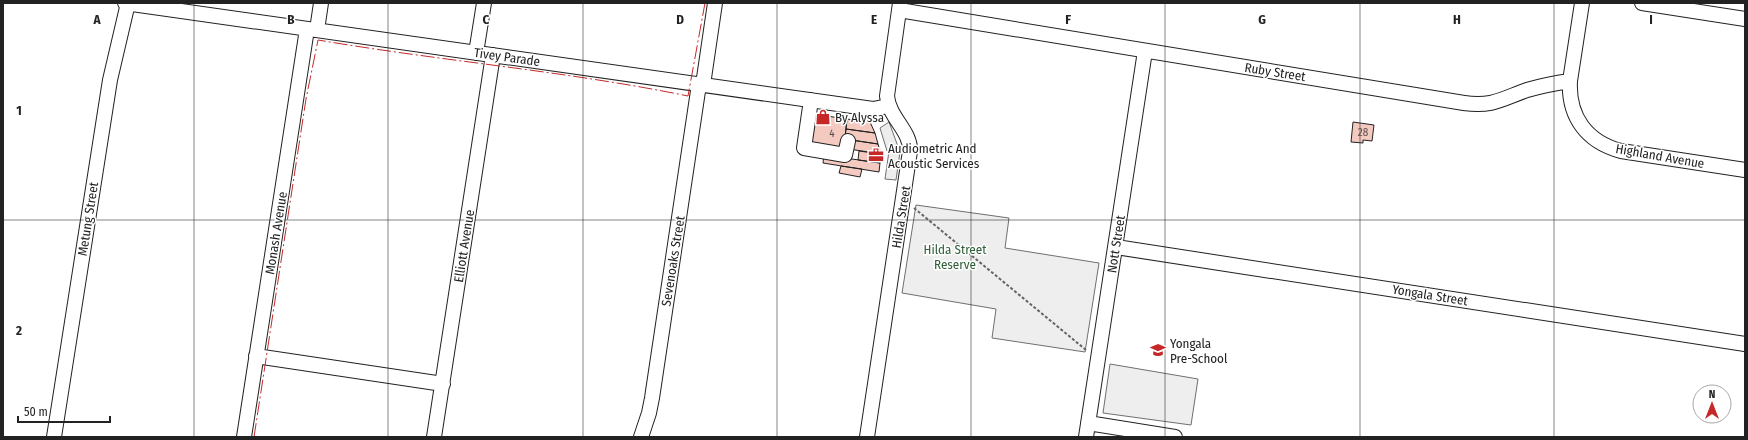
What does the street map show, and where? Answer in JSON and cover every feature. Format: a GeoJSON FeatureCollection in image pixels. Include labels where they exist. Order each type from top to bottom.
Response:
{"type":"FeatureCollection","features":[{"type":"Feature","properties":{"kind":"street","name":"Tivey Parade"},"geometry":{"type":"LineString","coordinates":[[125,3],[873,109],[888,106]]}},
{"type":"Feature","properties":{"kind":"street","name":"Metung Street"},"geometry":{"type":"LineString","coordinates":[[54,437],[110,80],[128,3]]}},
{"type":"Feature","properties":{"kind":"street","name":"Monash Avenue"},"geometry":{"type":"LineString","coordinates":[[244,437],[256,356],[312,30],[321,3]]}},
{"type":"Feature","properties":{"kind":"street"},"geometry":{"type":"LineString","coordinates":[[476,53],[484,3]]}},
{"type":"Feature","properties":{"kind":"street","name":"Sevenoaks Street"},"geometry":{"type":"LineString","coordinates":[[641,437],[652,398],[698,96],[704,78],[715,3]]}},
{"type":"Feature","properties":{"kind":"street"},"geometry":{"type":"LineString","coordinates":[[1570,81],[1582,3]]}},
{"type":"Feature","properties":{"kind":"street"},"geometry":{"type":"LineString","coordinates":[[1642,3],[1745,19]]}},
{"type":"Feature","properties":{"kind":"street"},"geometry":{"type":"LineString","coordinates":[[888,106],[887,92],[900,6]]}},
{"type":"Feature","properties":{"kind":"street","name":"Ruby Street"},"geometry":{"type":"LineString","coordinates":[[900,6],[1145,51],[1475,105],[1491,104],[1528,90],[1570,81]]}},
{"type":"Feature","properties":{"kind":"street","name":"Nott Street"},"geometry":{"type":"LineString","coordinates":[[1087,430],[1145,51]]}},
{"type":"Feature","properties":{"kind":"street","name":"Elliott Avenue"},"geometry":{"type":"LineString","coordinates":[[434,437],[493,56]]}},
{"type":"Feature","properties":{"kind":"street","name":"Highland Avenue"},"geometry":{"type":"LineString","coordinates":[[1570,81],[1571,104],[1578,119],[1589,134],[1604,145],[1621,151],[1745,170]]}},
{"type":"Feature","properties":{"kind":"street"},"geometry":{"type":"LineString","coordinates":[[811,100],[804,148],[845,155],[848,141]]}},
{"type":"Feature","properties":{"kind":"street","name":"Hilda Street"},"geometry":{"type":"LineString","coordinates":[[867,437],[910,148],[908,139],[888,106]]}},
{"type":"Feature","properties":{"kind":"street","name":"Yongala Street"},"geometry":{"type":"LineString","coordinates":[[1116,247],[1745,344]]}},
{"type":"Feature","properties":{"kind":"street"},"geometry":{"type":"LineString","coordinates":[[256,356],[443,384]]}},
{"type":"Feature","properties":{"kind":"street"},"geometry":{"type":"LineString","coordinates":[[1087,430],[1175,437]]}},
{"type":"Feature","properties":{"kind":"path"},"geometry":{"type":"LineString","coordinates":[[914,208],[1087,351]]}},
{"type":"Feature","properties":{"kind":"green space","name":"Hilda Street Reserve"},"geometry":{"type":"Polygon","coordinates":[[[916,205],[1009,218],[1005,248],[1099,263],[1085,352],[992,338],[996,309],[902,293],[916,205]]]}},
{"type":"Feature","properties":{"kind":"green space"},"geometry":{"type":"Polygon","coordinates":[[[1110,364],[1198,379],[1191,425],[1103,413],[1110,364]]]}},
{"type":"Feature","properties":{"kind":"shaded area"},"geometry":{"type":"Polygon","coordinates":[[[889,122],[900,152],[896,180],[885,179],[889,151],[887,151],[880,128],[889,122]]]}},
{"type":"Feature","properties":{"kind":"building"},"geometry":{"type":"Polygon","coordinates":[[[813,114],[847,119],[844,146],[838,150],[813,146],[809,140],[813,114]]]}},
{"type":"Feature","properties":{"kind":"building"},"geometry":{"type":"Polygon","coordinates":[[[847,119],[870,122],[875,133],[846,129],[847,119]]]}},
{"type":"Feature","properties":{"kind":"building"},"geometry":{"type":"Polygon","coordinates":[[[1353,122],[1374,125],[1372,141],[1363,140],[1363,143],[1351,142],[1353,122]]]}},
{"type":"Feature","properties":{"kind":"building"},"geometry":{"type":"Polygon","coordinates":[[[846,129],[875,133],[878,144],[845,139],[846,129]]]}},
{"type":"Feature","properties":{"kind":"building"},"geometry":{"type":"Polygon","coordinates":[[[851,140],[878,144],[881,154],[849,149],[851,140]]]}},
{"type":"Feature","properties":{"kind":"building"},"geometry":{"type":"Polygon","coordinates":[[[859,151],[881,154],[880,163],[858,160],[859,151]]]}},
{"type":"Feature","properties":{"kind":"building"},"geometry":{"type":"Polygon","coordinates":[[[824,155],[880,163],[879,172],[823,163],[824,155]]]}},
{"type":"Feature","properties":{"kind":"building"},"geometry":{"type":"Polygon","coordinates":[[[841,166],[862,169],[860,177],[839,173],[841,166]]]}},
{"type":"Feature","properties":{"kind":"power"},"geometry":{"type":"LineString","coordinates":[[254,437],[306,99],[318,40],[550,73],[642,87],[688,96],[705,3]]}},
{"type":"Feature","properties":{"kind":"place","name":"By Alyssa"},"geometry":{"type":"Point","coordinates":[823,117]}},
{"type":"Feature","properties":{"kind":"place","name":"Audiometric And Acoustic Services"},"geometry":{"type":"Point","coordinates":[876,155]}},
{"type":"Feature","properties":{"kind":"place","name":"Yongala Pre-School"},"geometry":{"type":"Point","coordinates":[1158,350]}}]}
